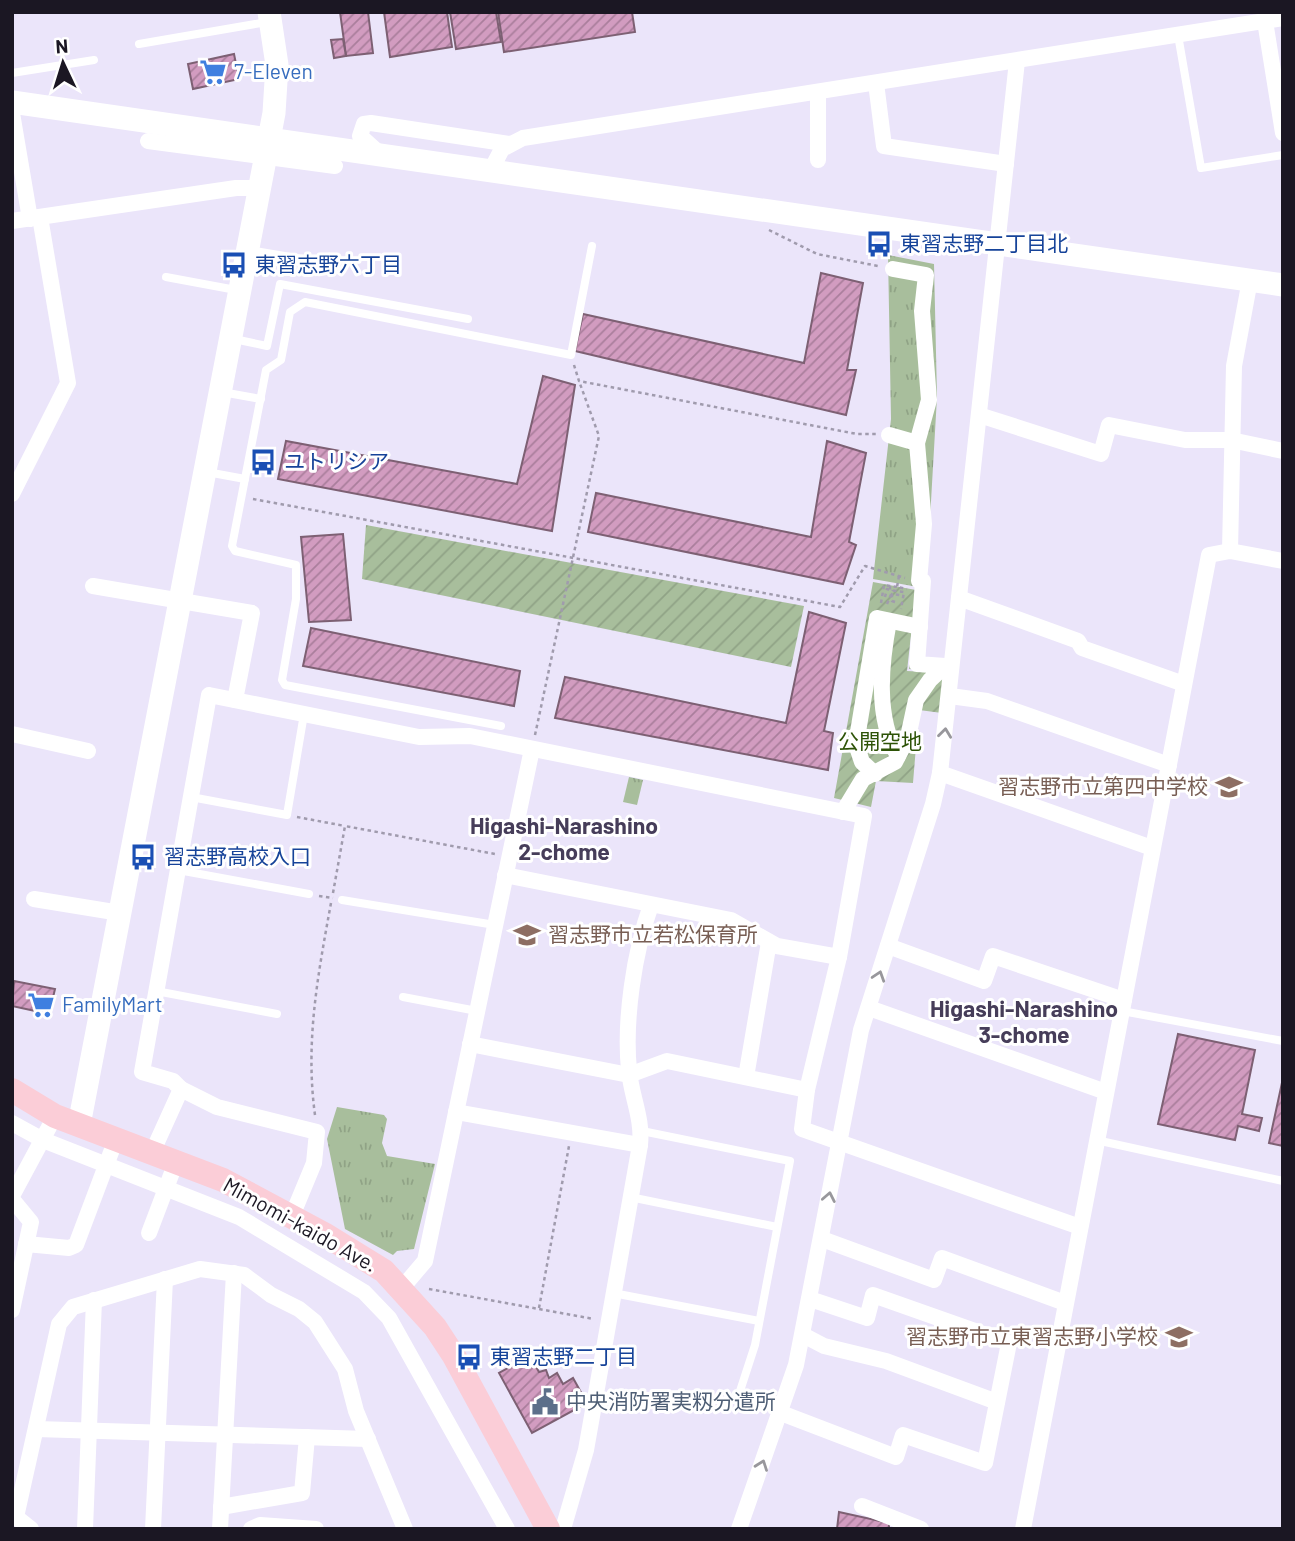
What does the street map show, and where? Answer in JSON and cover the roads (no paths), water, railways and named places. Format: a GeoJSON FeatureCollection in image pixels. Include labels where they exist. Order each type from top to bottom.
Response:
{"type":"FeatureCollection","features":[{"type":"Feature","properties":{"kind":"main road","name":"Mimomi-kaido Ave."},"geometry":{"type":"LineString","coordinates":[[12,1090],[55,1116],[223,1180],[407,1282],[454,1356],[548,1529]]}},
{"type":"Feature","properties":{"kind":"street"},"geometry":{"type":"LineString","coordinates":[[79,1125],[270,138],[278,84],[270,17]]}},
{"type":"Feature","properties":{"kind":"street"},"geometry":{"type":"LineString","coordinates":[[491,170],[502,149],[523,138],[1283,18]]}},
{"type":"Feature","properties":{"kind":"street"},"geometry":{"type":"LineString","coordinates":[[1265,21],[1283,133]]}},
{"type":"Feature","properties":{"kind":"street"},"geometry":{"type":"LineString","coordinates":[[739,1529],[781,1413],[803,1335],[861,1030],[940,773],[1017,61]]}},
{"type":"Feature","properties":{"kind":"street"},"geometry":{"type":"LineString","coordinates":[[876,83],[884,146],[1006,164]]}},
{"type":"Feature","properties":{"kind":"street"},"geometry":{"type":"LineString","coordinates":[[818,92],[818,160]]}},
{"type":"Feature","properties":{"kind":"street"},"geometry":{"type":"LineString","coordinates":[[12,103],[1283,285]]}},
{"type":"Feature","properties":{"kind":"street"},"geometry":{"type":"LineString","coordinates":[[12,113],[68,383],[12,494]]}},
{"type":"Feature","properties":{"kind":"street"},"geometry":{"type":"LineString","coordinates":[[380,154],[360,136],[364,124],[370,122],[510,144]]}},
{"type":"Feature","properties":{"kind":"street"},"geometry":{"type":"LineString","coordinates":[[148,141],[335,166]]}},
{"type":"Feature","properties":{"kind":"street"},"geometry":{"type":"LineString","coordinates":[[12,221],[236,188],[259,188]]}},
{"type":"Feature","properties":{"kind":"street"},"geometry":{"type":"LineString","coordinates":[[843,811],[863,779],[890,766],[898,756],[908,737],[916,700],[930,680],[945,666],[917,664],[923,582],[919,581],[924,524],[917,443],[929,400],[922,311],[926,275],[893,269]]}},
{"type":"Feature","properties":{"kind":"street"},"geometry":{"type":"LineString","coordinates":[[1230,551],[1234,366],[1250,279]]}},
{"type":"Feature","properties":{"kind":"street"},"geometry":{"type":"LineString","coordinates":[[979,415],[1101,454],[1109,425],[1185,440],[1231,440],[1283,451]]}},
{"type":"Feature","properties":{"kind":"street"},"geometry":{"type":"LineString","coordinates":[[897,438],[917,443]]}},
{"type":"Feature","properties":{"kind":"street"},"geometry":{"type":"LineString","coordinates":[[1023,1529],[1209,555],[1230,551],[1283,561]]}},
{"type":"Feature","properties":{"kind":"street"},"geometry":{"type":"LineString","coordinates":[[93,586],[252,613],[235,700]]}},
{"type":"Feature","properties":{"kind":"street"},"geometry":{"type":"LineString","coordinates":[[959,598],[1078,640],[1082,648],[1184,684]]}},
{"type":"Feature","properties":{"kind":"street"},"geometry":{"type":"LineString","coordinates":[[889,611],[920,627]]}},
{"type":"Feature","properties":{"kind":"street"},"geometry":{"type":"LineString","coordinates":[[889,611],[881,674],[888,733],[898,756]]}},
{"type":"Feature","properties":{"kind":"street"},"geometry":{"type":"LineString","coordinates":[[875,774],[862,762],[856,744],[877,618],[889,611]]}},
{"type":"Feature","properties":{"kind":"street"},"geometry":{"type":"LineString","coordinates":[[292,1216],[314,1163],[317,1132],[217,1107],[181,1089],[173,1081],[142,1072],[209,695],[419,737],[470,736],[864,816],[839,957],[807,1090],[802,1129],[840,1140],[1080,1227]]}},
{"type":"Feature","properties":{"kind":"street"},"geometry":{"type":"LineString","coordinates":[[950,696],[987,701],[1169,765]]}},
{"type":"Feature","properties":{"kind":"street"},"geometry":{"type":"LineString","coordinates":[[12,734],[88,751]]}},
{"type":"Feature","properties":{"kind":"street"},"geometry":{"type":"LineString","coordinates":[[407,1282],[425,1261],[532,749]]}},
{"type":"Feature","properties":{"kind":"street"},"geometry":{"type":"LineString","coordinates":[[940,773],[1152,848]]}},
{"type":"Feature","properties":{"kind":"street"},"geometry":{"type":"LineString","coordinates":[[505,876],[731,920],[769,942],[839,957]]}},
{"type":"Feature","properties":{"kind":"street"},"geometry":{"type":"LineString","coordinates":[[34,899],[120,913]]}},
{"type":"Feature","properties":{"kind":"street"},"geometry":{"type":"LineString","coordinates":[[563,1529],[586,1450],[641,1138],[629,1075],[627,1046],[634,980],[652,905]]}},
{"type":"Feature","properties":{"kind":"street"},"geometry":{"type":"LineString","coordinates":[[746,1077],[769,942]]}},
{"type":"Feature","properties":{"kind":"street"},"geometry":{"type":"LineString","coordinates":[[888,946],[984,981],[993,957],[1123,1005]]}},
{"type":"Feature","properties":{"kind":"street"},"geometry":{"type":"LineString","coordinates":[[869,1007],[1106,1092]]}},
{"type":"Feature","properties":{"kind":"street"},"geometry":{"type":"LineString","coordinates":[[470,1044],[629,1075],[667,1061],[807,1090]]}},
{"type":"Feature","properties":{"kind":"street"},"geometry":{"type":"LineString","coordinates":[[152,1153],[181,1089]]}},
{"type":"Feature","properties":{"kind":"street"},"geometry":{"type":"LineString","coordinates":[[456,1112],[572,1133],[641,1138]]}},
{"type":"Feature","properties":{"kind":"street"},"geometry":{"type":"LineString","coordinates":[[12,1310],[32,1222],[12,1198],[55,1116]]}},
{"type":"Feature","properties":{"kind":"street"},"geometry":{"type":"LineString","coordinates":[[12,1123],[43,1140],[167,1186],[239,1217],[322,1264],[364,1292],[380,1306],[407,1348],[507,1529]]}},
{"type":"Feature","properties":{"kind":"street"},"geometry":{"type":"LineString","coordinates":[[26,1244],[73,1248],[116,1139]]}},
{"type":"Feature","properties":{"kind":"street"},"geometry":{"type":"LineString","coordinates":[[149,1233],[176,1162]]}},
{"type":"Feature","properties":{"kind":"street"},"geometry":{"type":"LineString","coordinates":[[821,1239],[934,1280],[942,1258],[1065,1303]]}},
{"type":"Feature","properties":{"kind":"street"},"geometry":{"type":"LineString","coordinates":[[31,1529],[16,1517],[15,1508],[60,1324],[73,1307],[200,1269],[244,1275],[314,1322],[345,1369],[368,1439],[405,1529]]}},
{"type":"Feature","properties":{"kind":"street"},"geometry":{"type":"LineString","coordinates":[[220,1529],[234,1273]]}},
{"type":"Feature","properties":{"kind":"street"},"geometry":{"type":"LineString","coordinates":[[153,1529],[165,1279]]}},
{"type":"Feature","properties":{"kind":"street"},"geometry":{"type":"LineString","coordinates":[[781,1413],[896,1457],[903,1435],[985,1464],[1009,1343],[873,1295],[867,1318],[810,1299]]}},
{"type":"Feature","properties":{"kind":"street"},"geometry":{"type":"LineString","coordinates":[[85,1529],[94,1300]]}},
{"type":"Feature","properties":{"kind":"street"},"geometry":{"type":"LineString","coordinates":[[803,1335],[824,1346],[886,1362],[996,1402]]}},
{"type":"Feature","properties":{"kind":"street"},"geometry":{"type":"LineString","coordinates":[[36,1429],[368,1439]]}},
{"type":"Feature","properties":{"kind":"street"},"geometry":{"type":"LineString","coordinates":[[221,1507],[302,1493],[307,1437]]}},
{"type":"Feature","properties":{"kind":"street"},"geometry":{"type":"LineString","coordinates":[[862,1506],[921,1529]]}},
{"type":"Feature","properties":{"kind":"street"},"geometry":{"type":"LineString","coordinates":[[251,1529],[260,1525],[316,1529]]}},
{"type":"Feature","properties":{"kind":"lane"},"geometry":{"type":"LineString","coordinates":[[139,44],[270,17]]}},
{"type":"Feature","properties":{"kind":"lane"},"geometry":{"type":"LineString","coordinates":[[1178,35],[1201,168],[1283,155]]}},
{"type":"Feature","properties":{"kind":"lane"},"geometry":{"type":"LineString","coordinates":[[12,73],[94,60]]}},
{"type":"Feature","properties":{"kind":"lane"},"geometry":{"type":"LineString","coordinates":[[501,726],[285,685],[282,680],[296,598],[296,565],[235,551],[232,546],[266,370],[281,360],[290,313],[305,302],[571,355],[592,246]]}},
{"type":"Feature","properties":{"kind":"lane"},"geometry":{"type":"LineString","coordinates":[[247,249],[326,263]]}},
{"type":"Feature","properties":{"kind":"lane"},"geometry":{"type":"LineString","coordinates":[[166,277],[239,290]]}},
{"type":"Feature","properties":{"kind":"lane"},"geometry":{"type":"LineString","coordinates":[[230,338],[267,346],[280,284],[468,319]]}},
{"type":"Feature","properties":{"kind":"lane"},"geometry":{"type":"LineString","coordinates":[[220,391],[261,399]]}},
{"type":"Feature","properties":{"kind":"lane"},"geometry":{"type":"LineString","coordinates":[[204,472],[245,479]]}},
{"type":"Feature","properties":{"kind":"lane"},"geometry":{"type":"LineString","coordinates":[[191,797],[287,815],[304,714]]}},
{"type":"Feature","properties":{"kind":"lane"},"geometry":{"type":"LineString","coordinates":[[178,870],[309,894]]}},
{"type":"Feature","properties":{"kind":"lane"},"geometry":{"type":"LineString","coordinates":[[342,900],[495,925]]}},
{"type":"Feature","properties":{"kind":"lane"},"geometry":{"type":"LineString","coordinates":[[156,991],[277,1014]]}},
{"type":"Feature","properties":{"kind":"lane"},"geometry":{"type":"LineString","coordinates":[[403,997],[477,1011]]}},
{"type":"Feature","properties":{"kind":"lane"},"geometry":{"type":"LineString","coordinates":[[1123,1005],[1283,1041]]}},
{"type":"Feature","properties":{"kind":"lane"},"geometry":{"type":"LineString","coordinates":[[641,1138],[790,1161],[760,1321],[740,1391]]}},
{"type":"Feature","properties":{"kind":"lane"},"geometry":{"type":"LineString","coordinates":[[1096,1140],[1283,1181]]}},
{"type":"Feature","properties":{"kind":"lane"},"geometry":{"type":"LineString","coordinates":[[630,1197],[777,1227]]}},
{"type":"Feature","properties":{"kind":"lane"},"geometry":{"type":"LineString","coordinates":[[613,1293],[760,1321]]}},
{"type":"Feature","properties":{"kind":"place","name":"7-Eleven"},"geometry":{"type":"Point","coordinates":[213,72]}},
{"type":"Feature","properties":{"kind":"place","name":"東習志野二丁目北"},"geometry":{"type":"Point","coordinates":[879,244]}},
{"type":"Feature","properties":{"kind":"place","name":"東習志野六丁目"},"geometry":{"type":"Point","coordinates":[234,265]}},
{"type":"Feature","properties":{"kind":"place","name":"ユトリシア"},"geometry":{"type":"Point","coordinates":[263,462]}},
{"type":"Feature","properties":{"kind":"place","name":"習志野市立第四中学校"},"geometry":{"type":"Point","coordinates":[1229,787]}},
{"type":"Feature","properties":{"kind":"place","name":"習志野高校入口"},"geometry":{"type":"Point","coordinates":[143,857]}},
{"type":"Feature","properties":{"kind":"place","name":"習志野市立若松保育所"},"geometry":{"type":"Point","coordinates":[527,935]}},
{"type":"Feature","properties":{"kind":"place","name":"FamilyMart"},"geometry":{"type":"Point","coordinates":[41,1005]}},
{"type":"Feature","properties":{"kind":"place","name":"習志野市立東習志野小学校"},"geometry":{"type":"Point","coordinates":[1179,1337]}},
{"type":"Feature","properties":{"kind":"place","name":"東習志野二丁目"},"geometry":{"type":"Point","coordinates":[469,1357]}},
{"type":"Feature","properties":{"kind":"place","name":"中央消防署実籾分遣所"},"geometry":{"type":"Point","coordinates":[545,1402]}},
{"type":"Feature","properties":{"kind":"district","name":"Higashi-Narashino 2-chome"},"geometry":{"type":"Point","coordinates":[564,839]}},
{"type":"Feature","properties":{"kind":"district","name":"Higashi-Narashino 3-chome"},"geometry":{"type":"Point","coordinates":[1024,1022]}},
{"type":"Feature","properties":{"kind":"park label","name":"公開空地"},"geometry":{"type":"Point","coordinates":[880,742]}}]}
